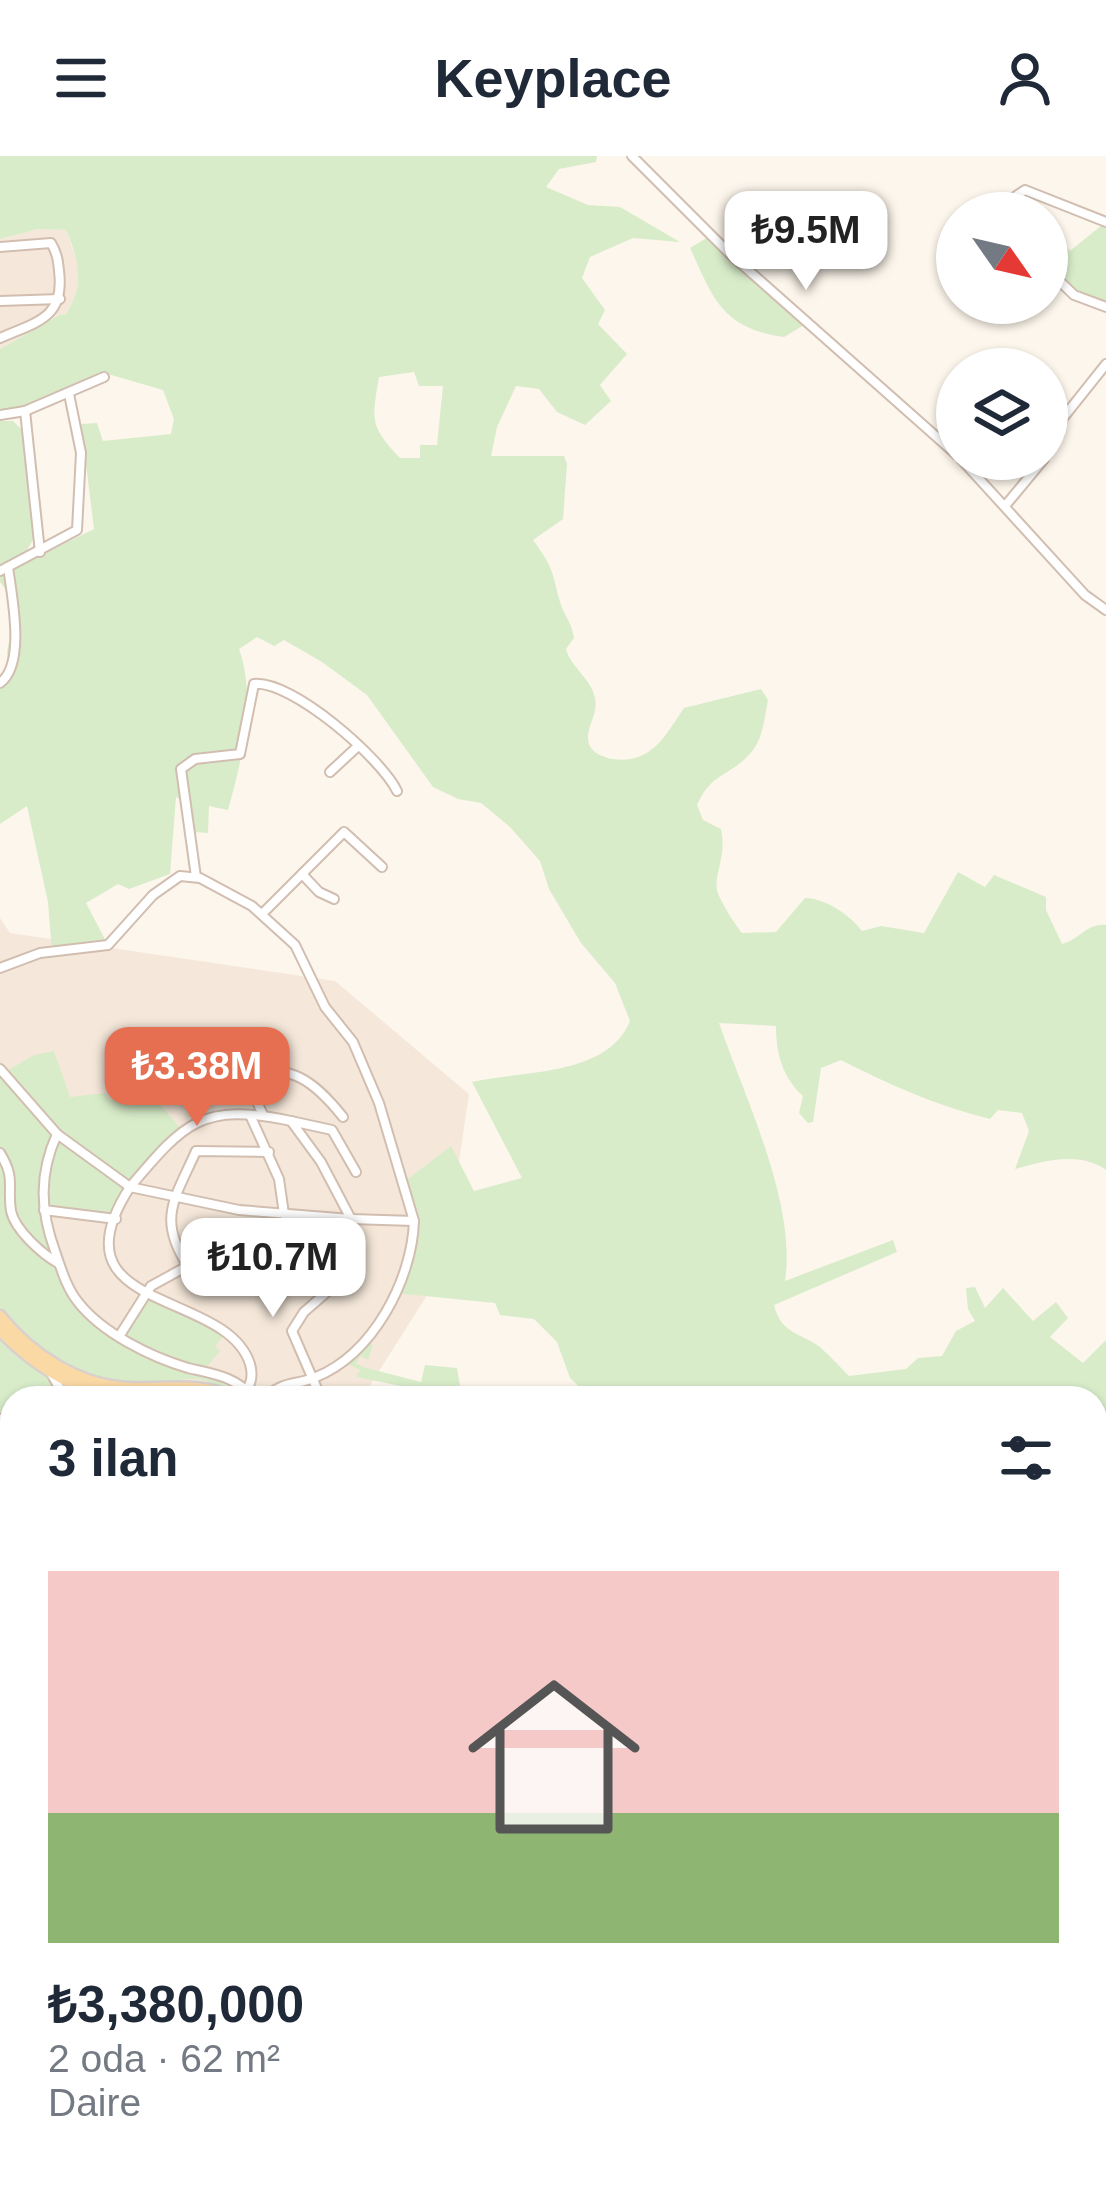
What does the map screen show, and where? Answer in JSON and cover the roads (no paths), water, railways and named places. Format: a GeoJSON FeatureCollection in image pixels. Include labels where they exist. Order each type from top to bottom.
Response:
{"type":"FeatureCollection","features":[{"type":"Feature","properties":{"kind":"main road"},"geometry":{"type":"LineString","coordinates":[[0,1316],[56,1364],[88,1381],[118,1386]]}},
{"type":"Feature","properties":{"kind":"main road"},"geometry":{"type":"LineString","coordinates":[[0,1330],[48,1369],[84,1386]]}},
{"type":"Feature","properties":{"kind":"street"},"geometry":{"type":"LineString","coordinates":[[632,156],[729,254],[936,437]]}},
{"type":"Feature","properties":{"kind":"street"},"geometry":{"type":"LineString","coordinates":[[1068,207],[1106,222]]}},
{"type":"Feature","properties":{"kind":"street"},"geometry":{"type":"LineString","coordinates":[[0,247],[51,243],[57,254],[60,299],[44,318],[0,338]]}},
{"type":"Feature","properties":{"kind":"street"},"geometry":{"type":"LineString","coordinates":[[1068,290],[1106,307]]}},
{"type":"Feature","properties":{"kind":"street"},"geometry":{"type":"LineString","coordinates":[[0,301],[60,299]]}},
{"type":"Feature","properties":{"kind":"street"},"geometry":{"type":"LineString","coordinates":[[1068,413],[1106,364]]}},
{"type":"Feature","properties":{"kind":"street"},"geometry":{"type":"LineString","coordinates":[[0,415],[25,411],[104,377]]}},
{"type":"Feature","properties":{"kind":"street"},"geometry":{"type":"LineString","coordinates":[[0,683],[7,679],[14,662],[4,569],[71,536],[78,527],[80,453],[69,394]]}},
{"type":"Feature","properties":{"kind":"street"},"geometry":{"type":"LineString","coordinates":[[25,411],[40,552]]}},
{"type":"Feature","properties":{"kind":"street"},"geometry":{"type":"LineString","coordinates":[[981,480],[1084,596],[1106,610]]}},
{"type":"Feature","properties":{"kind":"street"},"geometry":{"type":"LineString","coordinates":[[1005,506],[1026,480]]}},
{"type":"Feature","properties":{"kind":"street"},"geometry":{"type":"LineString","coordinates":[[196,877],[182,769],[196,758],[241,754],[254,684],[262,683],[332,721],[387,774],[397,791]]}},
{"type":"Feature","properties":{"kind":"street"},"geometry":{"type":"LineString","coordinates":[[330,772],[357,747]]}},
{"type":"Feature","properties":{"kind":"street"},"geometry":{"type":"LineString","coordinates":[[263,914],[344,832],[382,867]]}},
{"type":"Feature","properties":{"kind":"street"},"geometry":{"type":"LineString","coordinates":[[302,874],[319,892],[334,899]]}},
{"type":"Feature","properties":{"kind":"street"},"geometry":{"type":"LineString","coordinates":[[0,968],[40,953],[108,945],[172,880],[196,877],[263,914],[296,945],[326,1006],[353,1042],[379,1103],[414,1221],[406,1268],[383,1313],[353,1354],[312,1379],[280,1386]]}},
{"type":"Feature","properties":{"kind":"street"},"geometry":{"type":"LineString","coordinates":[[234,1051],[263,1116]]}},
{"type":"Feature","properties":{"kind":"street"},"geometry":{"type":"LineString","coordinates":[[0,1069],[57,1134],[130,1187],[220,1208],[414,1221]]}},
{"type":"Feature","properties":{"kind":"street"},"geometry":{"type":"LineString","coordinates":[[242,1069],[296,1073],[343,1117]]}},
{"type":"Feature","properties":{"kind":"street"},"geometry":{"type":"LineString","coordinates":[[247,1386],[252,1373],[247,1356],[215,1323],[146,1294],[121,1276],[110,1240],[130,1187],[179,1130],[219,1115],[263,1116],[332,1130],[356,1172]]}},
{"type":"Feature","properties":{"kind":"street"},"geometry":{"type":"LineString","coordinates":[[250,1115],[279,1179],[284,1214]]}},
{"type":"Feature","properties":{"kind":"street"},"geometry":{"type":"LineString","coordinates":[[291,1121],[321,1162],[351,1219],[352,1268],[304,1312],[292,1331],[315,1386]]}},
{"type":"Feature","properties":{"kind":"street"},"geometry":{"type":"LineString","coordinates":[[57,1134],[43,1182],[44,1210],[59,1263],[80,1304],[120,1335],[158,1356],[240,1386]]}},
{"type":"Feature","properties":{"kind":"street"},"geometry":{"type":"LineString","coordinates":[[188,1266],[174,1242],[173,1195],[196,1151],[268,1152]]}},
{"type":"Feature","properties":{"kind":"street"},"geometry":{"type":"LineString","coordinates":[[0,1153],[12,1179],[12,1216],[45,1255],[59,1263]]}},
{"type":"Feature","properties":{"kind":"street"},"geometry":{"type":"LineString","coordinates":[[44,1210],[116,1219]]}},
{"type":"Feature","properties":{"kind":"street"},"geometry":{"type":"LineString","coordinates":[[120,1335],[157,1281],[215,1251],[233,1247],[352,1252]]}}]}
